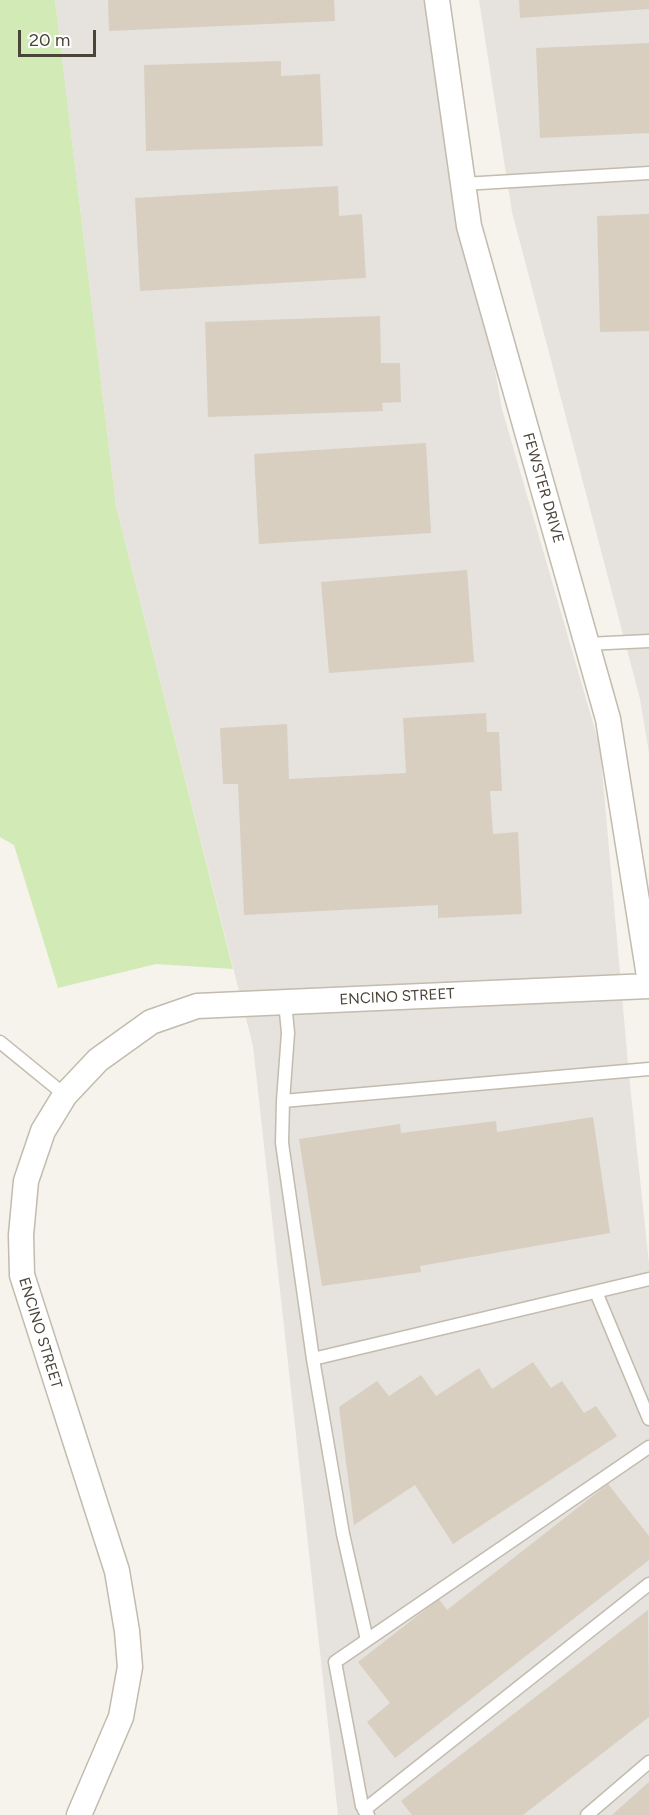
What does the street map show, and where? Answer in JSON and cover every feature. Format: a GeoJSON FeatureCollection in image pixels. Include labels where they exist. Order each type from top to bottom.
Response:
{"type":"FeatureCollection","features":[{"type":"Feature","properties":{"kind":"street","name":"FEWSTER DRIVE"},"geometry":{"type":"LineString","coordinates":[[437,0],[469,226],[608,719],[649,976]]}},
{"type":"Feature","properties":{"kind":"street","name":"ENCINO STREET"},"geometry":{"type":"LineString","coordinates":[[79,1815],[121,1717],[129,1668],[128,1631],[117,1571],[22,1275],[21,1235],[26,1181],[43,1131],[65,1095],[98,1060],[151,1022],[197,1006],[649,986]]}},
{"type":"Feature","properties":{"kind":"lane"},"geometry":{"type":"LineString","coordinates":[[463,184],[649,173]]}},
{"type":"Feature","properties":{"kind":"lane"},"geometry":{"type":"LineString","coordinates":[[587,644],[649,641]]}},
{"type":"Feature","properties":{"kind":"lane"},"geometry":{"type":"LineString","coordinates":[[285,1002],[288,1033],[282,1143],[313,1359],[343,1534],[367,1640]]}},
{"type":"Feature","properties":{"kind":"lane"},"geometry":{"type":"LineString","coordinates":[[0,1042],[65,1095]]}},
{"type":"Feature","properties":{"kind":"lane"},"geometry":{"type":"LineString","coordinates":[[283,1101],[649,1069]]}},
{"type":"Feature","properties":{"kind":"lane"},"geometry":{"type":"LineString","coordinates":[[313,1359],[649,1279]]}},
{"type":"Feature","properties":{"kind":"lane"},"geometry":{"type":"LineString","coordinates":[[596,1292],[649,1419]]}},
{"type":"Feature","properties":{"kind":"lane"},"geometry":{"type":"LineString","coordinates":[[649,1447],[335,1662],[366,1812],[649,1584]]}},
{"type":"Feature","properties":{"kind":"lane"},"geometry":{"type":"LineString","coordinates":[[586,1815],[649,1762]]}},
{"type":"Feature","properties":{"kind":"shaded area"},"geometry":{"type":"Polygon","coordinates":[[[55,0],[428,0],[502,409],[600,747],[629,1075],[649,1264],[649,1815],[338,1815],[253,1046],[116,506],[55,0]]]}},
{"type":"Feature","properties":{"kind":"shaded area"},"geometry":{"type":"Polygon","coordinates":[[[479,0],[649,0],[649,753],[640,699],[512,212],[479,0]]]}},
{"type":"Feature","properties":{"kind":"green space"},"geometry":{"type":"Polygon","coordinates":[[[0,0],[55,0],[116,506],[233,969],[156,964],[58,988],[14,845],[0,837],[0,0]]]}},
{"type":"Feature","properties":{"kind":"building"},"geometry":{"type":"Polygon","coordinates":[[[108,0],[334,0],[335,21],[109,31],[108,0]]]}},
{"type":"Feature","properties":{"kind":"building"},"geometry":{"type":"Polygon","coordinates":[[[519,0],[649,0],[649,9],[520,18],[519,0]]]}},
{"type":"Feature","properties":{"kind":"building"},"geometry":{"type":"Polygon","coordinates":[[[649,43],[649,133],[540,138],[536,48],[649,43]]]}},
{"type":"Feature","properties":{"kind":"building"},"geometry":{"type":"Polygon","coordinates":[[[281,61],[281,76],[320,74],[323,146],[146,151],[144,65],[281,61]]]}},
{"type":"Feature","properties":{"kind":"building"},"geometry":{"type":"Polygon","coordinates":[[[338,186],[339,216],[362,214],[366,278],[140,291],[135,198],[338,186]]]}},
{"type":"Feature","properties":{"kind":"building"},"geometry":{"type":"Polygon","coordinates":[[[649,214],[649,331],[600,332],[597,216],[649,214]]]}},
{"type":"Feature","properties":{"kind":"building"},"geometry":{"type":"Polygon","coordinates":[[[380,316],[381,363],[400,363],[401,402],[382,403],[383,411],[208,417],[205,322],[380,316]]]}},
{"type":"Feature","properties":{"kind":"building"},"geometry":{"type":"Polygon","coordinates":[[[426,443],[431,533],[259,544],[254,454],[426,443]]]}},
{"type":"Feature","properties":{"kind":"building"},"geometry":{"type":"Polygon","coordinates":[[[467,570],[474,662],[329,673],[321,582],[467,570]]]}},
{"type":"Feature","properties":{"kind":"building"},"geometry":{"type":"Polygon","coordinates":[[[486,713],[487,732],[499,732],[502,791],[490,791],[493,834],[518,832],[522,914],[438,918],[438,905],[244,915],[238,784],[223,784],[220,728],[287,724],[289,779],[406,773],[403,718],[486,713]]]}},
{"type":"Feature","properties":{"kind":"building"},"geometry":{"type":"Polygon","coordinates":[[[593,1117],[610,1233],[420,1266],[421,1272],[322,1286],[299,1139],[400,1124],[401,1133],[496,1121],[497,1132],[593,1117]]]}},
{"type":"Feature","properties":{"kind":"building"},"geometry":{"type":"Polygon","coordinates":[[[533,1362],[551,1388],[562,1381],[584,1413],[596,1406],[617,1436],[453,1544],[415,1485],[354,1525],[339,1407],[377,1381],[389,1396],[421,1375],[436,1396],[479,1368],[492,1389],[533,1362]]]}},
{"type":"Feature","properties":{"kind":"building"},"geometry":{"type":"Polygon","coordinates":[[[608,1484],[649,1536],[649,1560],[395,1758],[367,1722],[390,1703],[358,1662],[439,1599],[447,1610],[608,1484]]]}},
{"type":"Feature","properties":{"kind":"building"},"geometry":{"type":"Polygon","coordinates":[[[648,1610],[649,1717],[523,1815],[412,1815],[401,1801],[648,1610]]]}},
{"type":"Feature","properties":{"kind":"building"},"geometry":{"type":"Polygon","coordinates":[[[649,1782],[649,1815],[612,1815],[649,1782]]]}}]}
